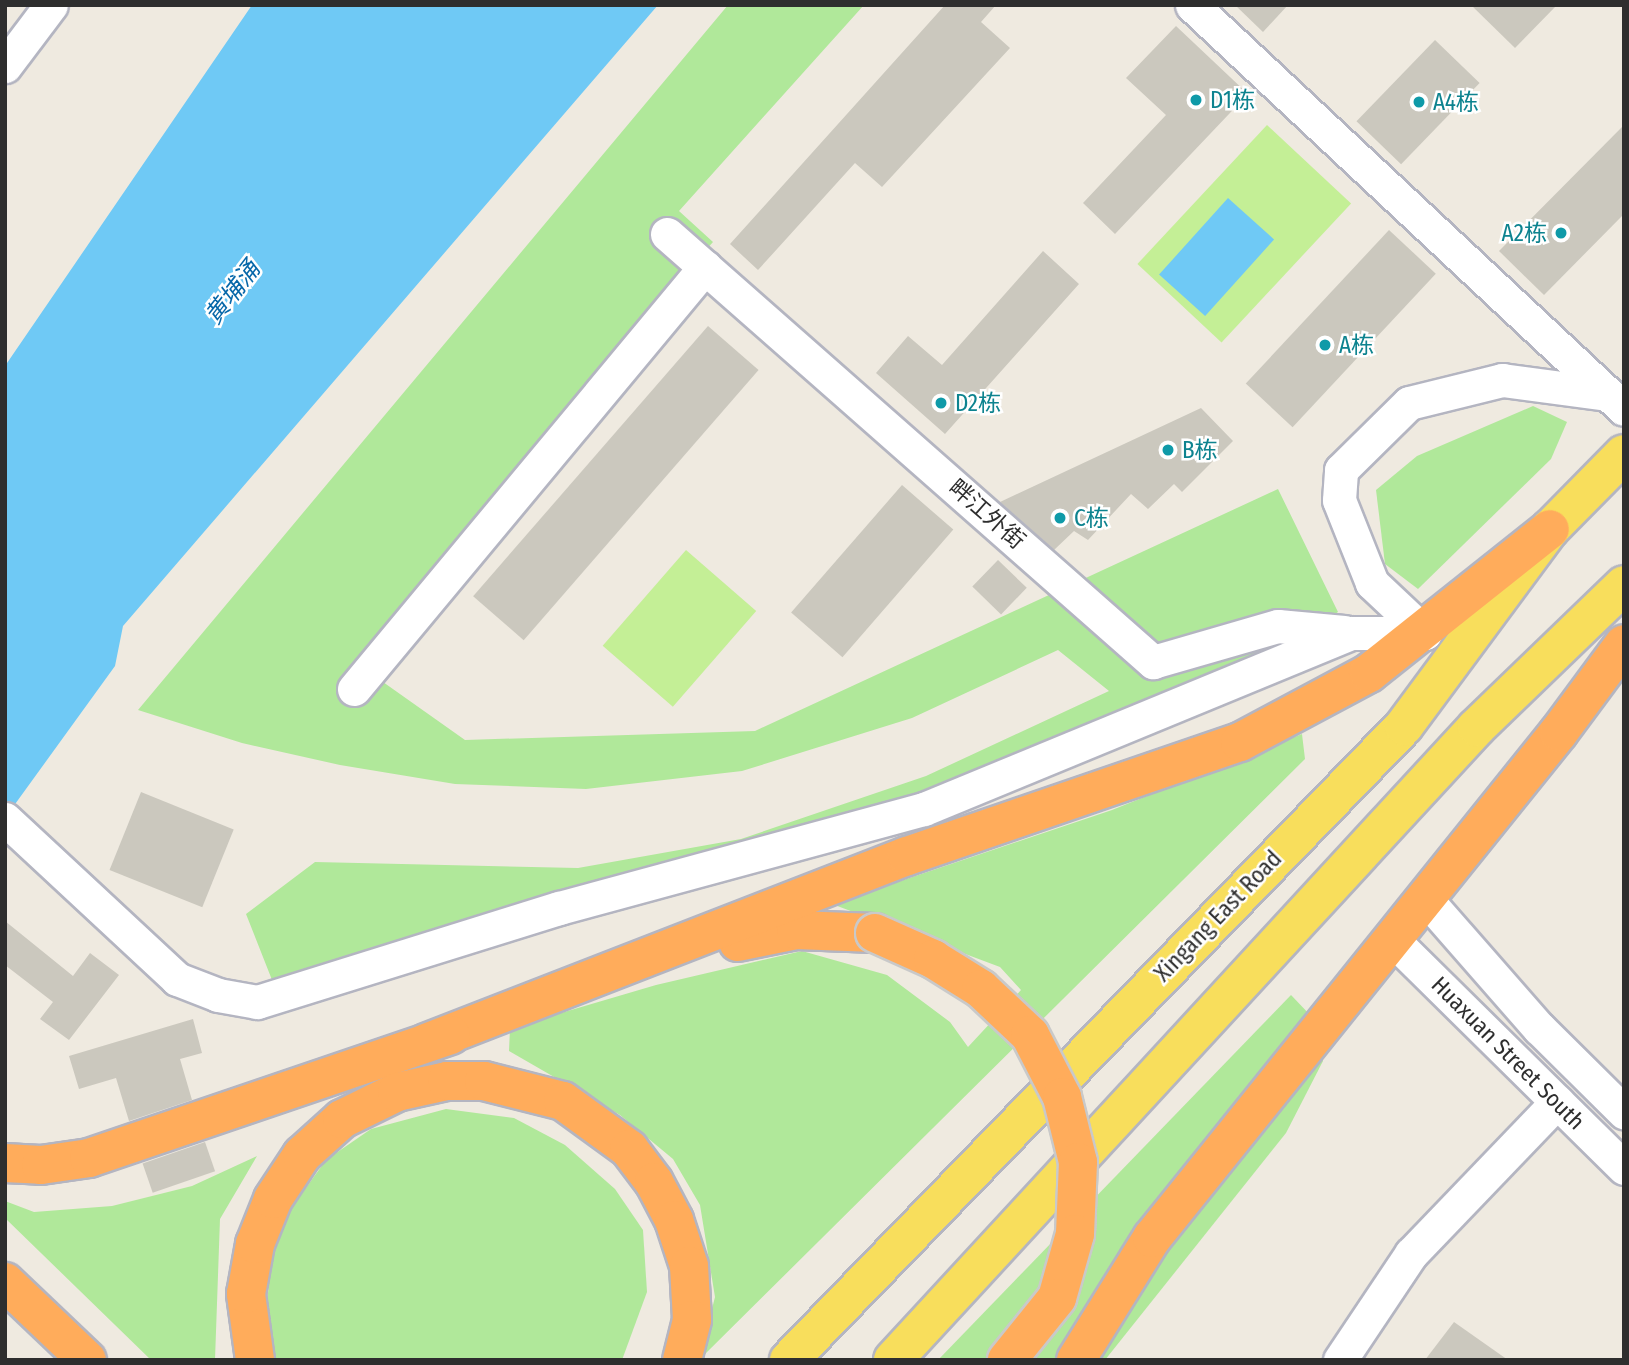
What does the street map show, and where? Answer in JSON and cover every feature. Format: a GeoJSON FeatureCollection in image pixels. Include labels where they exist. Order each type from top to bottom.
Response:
{"type":"FeatureCollection","features":[{"type":"Feature","properties":{"kind":"highway"},"geometry":{"type":"LineString","coordinates":[[426,1043],[907,856],[1240,742],[1370,673],[1425,633],[1550,529]]}},
{"type":"Feature","properties":{"kind":"highway"},"geometry":{"type":"LineString","coordinates":[[1076,1360],[1152,1238],[1425,898],[1624,643]]}},
{"type":"Feature","properties":{"kind":"highway"},"geometry":{"type":"LineString","coordinates":[[5,1163],[41,1165],[89,1158],[426,1043],[759,936],[796,930],[875,933],[933,959],[981,989],[1030,1035],[1062,1097],[1078,1162],[1075,1234],[1057,1298],[1007,1360]]}},
{"type":"Feature","properties":{"kind":"highway"},"geometry":{"type":"LineString","coordinates":[[255,1360],[246,1294],[255,1244],[273,1199],[302,1155],[342,1119],[397,1092],[472,1081],[524,1088],[563,1101],[629,1149],[654,1182],[674,1220],[689,1266],[692,1320],[682,1360]]}},
{"type":"Feature","properties":{"kind":"highway"},"geometry":{"type":"LineString","coordinates":[[5,1282],[86,1360]]}},
{"type":"Feature","properties":{"kind":"main road","name":"Xingang East Road"},"geometry":{"type":"LineString","coordinates":[[789,1360],[1404,726],[1550,529],[1624,454]]}},
{"type":"Feature","properties":{"kind":"main road"},"geometry":{"type":"LineString","coordinates":[[893,1360],[1477,727],[1624,585]]}},
{"type":"Feature","properties":{"kind":"street"},"geometry":{"type":"LineString","coordinates":[[5,66],[51,5]]}},
{"type":"Feature","properties":{"kind":"street"},"geometry":{"type":"LineString","coordinates":[[1192,5],[1616,402]]}},
{"type":"Feature","properties":{"kind":"street","name":"畔江外街"},"geometry":{"type":"LineString","coordinates":[[667,234],[1153,662],[1278,626],[1350,633]]}},
{"type":"Feature","properties":{"kind":"street"},"geometry":{"type":"LineString","coordinates":[[354,689],[705,267]]}},
{"type":"Feature","properties":{"kind":"street"},"geometry":{"type":"LineString","coordinates":[[1425,633],[1372,583],[1339,499],[1341,470],[1409,403],[1502,380],[1616,402]]}},
{"type":"Feature","properties":{"kind":"street"},"geometry":{"type":"LineString","coordinates":[[5,819],[177,979],[218,995],[257,1002],[559,908],[924,809],[1350,633],[1425,633]]}},
{"type":"Feature","properties":{"kind":"street","name":"Huaxuan Street South"},"geometry":{"type":"LineString","coordinates":[[1425,898],[1539,1028],[1624,1112]]}},
{"type":"Feature","properties":{"kind":"street","name":"Huaxuan Street South"},"geometry":{"type":"LineString","coordinates":[[1392,939],[1624,1168]]}},
{"type":"Feature","properties":{"kind":"street"},"geometry":{"type":"LineString","coordinates":[[1340,1360],[1411,1254],[1557,1102]]}},
{"type":"Feature","properties":{"kind":"green space"},"geometry":{"type":"Polygon","coordinates":[[[728,5],[864,5],[679,211],[713,242],[687,271],[706,288],[383,682],[465,740],[755,731],[1278,489],[1338,612],[1266,662],[898,807],[274,985],[246,914],[315,862],[578,868],[741,839],[926,776],[1109,691],[1058,650],[912,718],[742,771],[586,789],[455,784],[340,765],[242,743],[138,710],[728,5]]]}},
{"type":"Feature","properties":{"kind":"green space"},"geometry":{"type":"Polygon","coordinates":[[[1267,125],[1351,203],[1222,342],[1137,264],[1267,125]]]}},
{"type":"Feature","properties":{"kind":"green space"},"geometry":{"type":"Polygon","coordinates":[[[1533,406],[1567,422],[1551,459],[1418,589],[1385,564],[1376,490],[1417,456],[1533,406]]]}},
{"type":"Feature","properties":{"kind":"green space"},"geometry":{"type":"Polygon","coordinates":[[[686,550],[756,611],[673,707],[603,646],[686,550]]]}},
{"type":"Feature","properties":{"kind":"green space"},"geometry":{"type":"Polygon","coordinates":[[[1302,734],[1305,759],[699,1360],[715,1297],[700,1205],[673,1159],[620,1115],[509,1051],[510,1028],[656,985],[802,951],[887,975],[950,1022],[968,1047],[1021,990],[1000,967],[832,904],[1112,810],[1302,734]]]}},
{"type":"Feature","properties":{"kind":"green space"},"geometry":{"type":"Polygon","coordinates":[[[1291,995],[1312,1017],[1323,1061],[1286,1133],[1105,1360],[938,1360],[1291,995]]]}},
{"type":"Feature","properties":{"kind":"green space"},"geometry":{"type":"Polygon","coordinates":[[[446,1109],[514,1118],[565,1145],[615,1189],[643,1230],[647,1292],[622,1360],[275,1360],[265,1322],[272,1255],[282,1221],[326,1160],[371,1129],[446,1109]]]}},
{"type":"Feature","properties":{"kind":"green space"},"geometry":{"type":"Polygon","coordinates":[[[257,1156],[220,1219],[215,1360],[151,1360],[5,1218],[5,1201],[34,1212],[112,1206],[192,1186],[257,1156]]]}},
{"type":"Feature","properties":{"kind":"water","name":"黄埔涌"},"geometry":{"type":"Polygon","coordinates":[[[252,5],[658,5],[123,626],[115,666],[5,818],[5,366],[252,5]]]}},
{"type":"Feature","properties":{"kind":"water"},"geometry":{"type":"Polygon","coordinates":[[[1228,198],[1274,239],[1205,316],[1159,275],[1228,198]]]}},
{"type":"Feature","properties":{"kind":"building"},"geometry":{"type":"Polygon","coordinates":[[[945,5],[996,5],[981,22],[1010,48],[882,187],[855,163],[758,270],[730,244],[945,5]]]}},
{"type":"Feature","properties":{"kind":"building"},"geometry":{"type":"Polygon","coordinates":[[[1235,5],[1288,5],[1263,32],[1235,5]]]}},
{"type":"Feature","properties":{"kind":"building"},"geometry":{"type":"Polygon","coordinates":[[[1471,5],[1557,5],[1515,48],[1471,5]]]}},
{"type":"Feature","properties":{"kind":"building","name":"D1栋"},"geometry":{"type":"Polygon","coordinates":[[[1176,26],[1248,94],[1115,234],[1083,203],[1166,115],[1126,78],[1176,26]]]}},
{"type":"Feature","properties":{"kind":"building","name":"A4栋"},"geometry":{"type":"Polygon","coordinates":[[[1435,40],[1480,83],[1401,164],[1357,121],[1435,40]]]}},
{"type":"Feature","properties":{"kind":"building","name":"A2栋"},"geometry":{"type":"Polygon","coordinates":[[[1624,125],[1624,214],[1544,295],[1499,251],[1624,125]]]}},
{"type":"Feature","properties":{"kind":"building","name":"A栋"},"geometry":{"type":"Polygon","coordinates":[[[1389,230],[1436,274],[1293,427],[1246,384],[1389,230]]]}},
{"type":"Feature","properties":{"kind":"building"},"geometry":{"type":"Polygon","coordinates":[[[1043,251],[1079,284],[945,434],[876,373],[908,336],[942,365],[1043,251]]]}},
{"type":"Feature","properties":{"kind":"building"},"geometry":{"type":"Polygon","coordinates":[[[708,326],[759,370],[524,640],[473,596],[708,326]]]}},
{"type":"Feature","properties":{"kind":"building"},"geometry":{"type":"Polygon","coordinates":[[[1201,408],[1233,441],[1182,492],[1174,484],[1148,509],[1131,494],[1088,540],[1074,531],[1054,550],[1000,502],[1201,408]]]}},
{"type":"Feature","properties":{"kind":"building"},"geometry":{"type":"Polygon","coordinates":[[[902,485],[953,530],[842,657],[791,613],[902,485]]]}},
{"type":"Feature","properties":{"kind":"building"},"geometry":{"type":"Polygon","coordinates":[[[998,560],[1027,588],[1001,614],[972,587],[998,560]]]}},
{"type":"Feature","properties":{"kind":"building"},"geometry":{"type":"Polygon","coordinates":[[[141,792],[234,829],[202,907],[110,870],[141,792]]]}},
{"type":"Feature","properties":{"kind":"building"},"geometry":{"type":"Polygon","coordinates":[[[5,921],[73,976],[90,953],[119,975],[69,1040],[40,1019],[53,1002],[5,965],[5,921]]]}},
{"type":"Feature","properties":{"kind":"building"},"geometry":{"type":"Polygon","coordinates":[[[193,1019],[202,1053],[180,1059],[192,1100],[129,1121],[116,1078],[79,1089],[69,1056],[193,1019]]]}},
{"type":"Feature","properties":{"kind":"building"},"geometry":{"type":"Polygon","coordinates":[[[205,1142],[215,1171],[153,1193],[143,1163],[205,1142]]]}},
{"type":"Feature","properties":{"kind":"building"},"geometry":{"type":"Polygon","coordinates":[[[1454,1322],[1508,1360],[1425,1360],[1454,1322]]]}},
{"type":"Feature","properties":{"kind":"place","name":"D1栋"},"geometry":{"type":"Point","coordinates":[1196,100]}},
{"type":"Feature","properties":{"kind":"place","name":"A4栋"},"geometry":{"type":"Point","coordinates":[1419,102]}},
{"type":"Feature","properties":{"kind":"place","name":"A2栋"},"geometry":{"type":"Point","coordinates":[1561,233]}},
{"type":"Feature","properties":{"kind":"place","name":"A栋"},"geometry":{"type":"Point","coordinates":[1325,345]}},
{"type":"Feature","properties":{"kind":"place","name":"D2栋"},"geometry":{"type":"Point","coordinates":[941,403]}},
{"type":"Feature","properties":{"kind":"place","name":"B栋"},"geometry":{"type":"Point","coordinates":[1168,450]}},
{"type":"Feature","properties":{"kind":"place","name":"C栋"},"geometry":{"type":"Point","coordinates":[1060,518]}}]}
